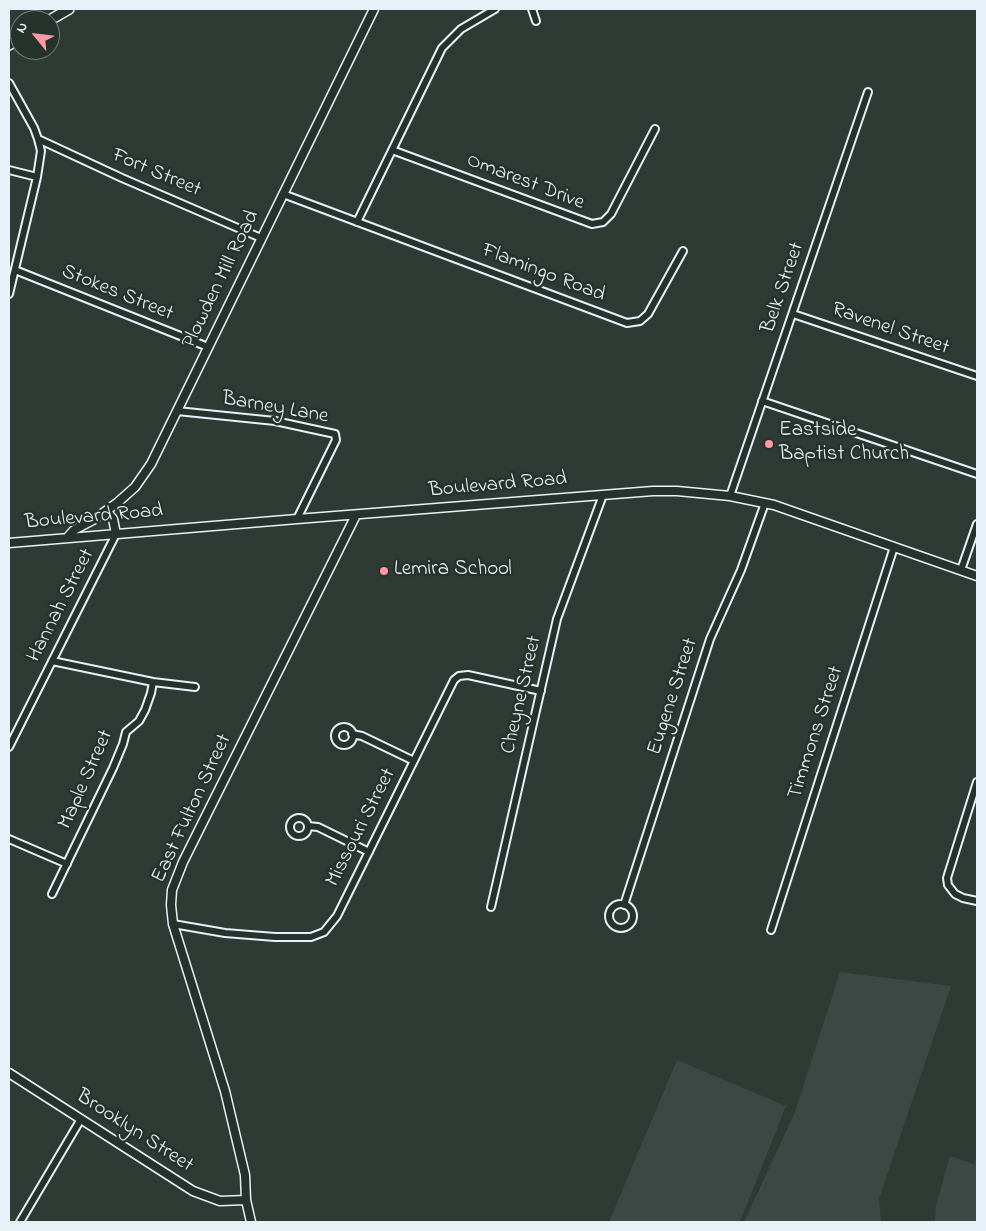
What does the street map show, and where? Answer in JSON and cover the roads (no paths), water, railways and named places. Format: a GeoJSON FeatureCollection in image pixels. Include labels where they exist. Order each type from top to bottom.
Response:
{"type":"FeatureCollection","features":[{"type":"Feature","properties":{"kind":"street","name":"Plowden Mill Road"},"geometry":{"type":"LineString","coordinates":[[67,538],[74,530],[106,511],[129,492],[143,476],[177,411],[374,9]]}},
{"type":"Feature","properties":{"kind":"street"},"geometry":{"type":"LineString","coordinates":[[357,222],[446,43],[461,28],[495,9]]}},
{"type":"Feature","properties":{"kind":"street"},"geometry":{"type":"LineString","coordinates":[[532,9],[536,21]]}},
{"type":"Feature","properties":{"kind":"street"},"geometry":{"type":"LineString","coordinates":[[9,82],[34,128],[41,151],[37,177],[9,294]]}},
{"type":"Feature","properties":{"kind":"street","name":"Belk Street"},"geometry":{"type":"LineString","coordinates":[[730,496],[868,92]]}},
{"type":"Feature","properties":{"kind":"street","name":"Omarest Drive"},"geometry":{"type":"LineString","coordinates":[[392,150],[592,224],[603,222],[610,214],[655,129]]}},
{"type":"Feature","properties":{"kind":"street","name":"Fort Street"},"geometry":{"type":"LineString","coordinates":[[38,139],[122,178],[261,238]]}},
{"type":"Feature","properties":{"kind":"street"},"geometry":{"type":"LineString","coordinates":[[9,170],[37,177]]}},
{"type":"Feature","properties":{"kind":"street","name":"Flamingo Road"},"geometry":{"type":"LineString","coordinates":[[283,194],[629,324],[640,321],[648,314],[682,250]]}},
{"type":"Feature","properties":{"kind":"street","name":"Stokes Street"},"geometry":{"type":"LineString","coordinates":[[14,270],[208,347]]}},
{"type":"Feature","properties":{"kind":"street","name":"Ravenel Street"},"geometry":{"type":"LineString","coordinates":[[793,314],[977,376]]}},
{"type":"Feature","properties":{"kind":"street"},"geometry":{"type":"LineString","coordinates":[[762,401],[977,474]]}},
{"type":"Feature","properties":{"kind":"street","name":"Barney Lane"},"geometry":{"type":"LineString","coordinates":[[177,411],[276,421],[335,434],[336,440],[297,519]]}},
{"type":"Feature","properties":{"kind":"street","name":"Boulevard Road"},"geometry":{"type":"LineString","coordinates":[[9,543],[603,495],[677,491],[730,496],[795,511],[977,576]]}},
{"type":"Feature","properties":{"kind":"street","name":"Cheyne Street"},"geometry":{"type":"LineString","coordinates":[[491,906],[557,619],[603,495]]}},
{"type":"Feature","properties":{"kind":"street","name":"Eugene Street"},"geometry":{"type":"LineString","coordinates":[[624,905],[710,639],[738,577],[765,503]]}},
{"type":"Feature","properties":{"kind":"street"},"geometry":{"type":"LineString","coordinates":[[106,511],[113,519],[116,534]]}},
{"type":"Feature","properties":{"kind":"street","name":"East Fulton Street"},"geometry":{"type":"LineString","coordinates":[[251,1222],[246,1200],[245,1175],[218,1064],[173,924],[171,900],[177,874],[356,515]]}},
{"type":"Feature","properties":{"kind":"street"},"geometry":{"type":"LineString","coordinates":[[961,570],[977,524]]}},
{"type":"Feature","properties":{"kind":"street","name":"Hannah Street"},"geometry":{"type":"LineString","coordinates":[[9,746],[116,534]]}},
{"type":"Feature","properties":{"kind":"street","name":"Timmons Street"},"geometry":{"type":"LineString","coordinates":[[771,930],[894,546]]}},
{"type":"Feature","properties":{"kind":"street"},"geometry":{"type":"LineString","coordinates":[[52,661],[153,682],[195,688]]}},
{"type":"Feature","properties":{"kind":"street","name":"Missouri Street"},"geometry":{"type":"LineString","coordinates":[[173,924],[225,933],[275,937],[311,937],[321,934],[337,916],[453,682],[459,676],[476,676],[540,691]]}},
{"type":"Feature","properties":{"kind":"street","name":"Maple Street"},"geometry":{"type":"LineString","coordinates":[[52,894],[113,768],[128,730],[139,721],[145,710],[153,682]]}},
{"type":"Feature","properties":{"kind":"street"},"geometry":{"type":"LineString","coordinates":[[352,734],[362,736],[414,761]]}},
{"type":"Feature","properties":{"kind":"street"},"geometry":{"type":"LineString","coordinates":[[977,782],[947,878],[948,885],[955,894],[977,901]]}},
{"type":"Feature","properties":{"kind":"street"},"geometry":{"type":"LineString","coordinates":[[308,826],[318,827],[369,852]]}},
{"type":"Feature","properties":{"kind":"street"},"geometry":{"type":"LineString","coordinates":[[9,839],[66,864]]}},
{"type":"Feature","properties":{"kind":"street","name":"Brooklyn Street"},"geometry":{"type":"LineString","coordinates":[[9,1073],[193,1191],[220,1201],[246,1200]]}},
{"type":"Feature","properties":{"kind":"street"},"geometry":{"type":"LineString","coordinates":[[20,1222],[81,1119]]}},
{"type":"Feature","properties":{"kind":"place","name":"Eastside Baptist Church"},"geometry":{"type":"Point","coordinates":[769,444]}},
{"type":"Feature","properties":{"kind":"place","name":"Lemira School"},"geometry":{"type":"Point","coordinates":[384,571]}}]}
